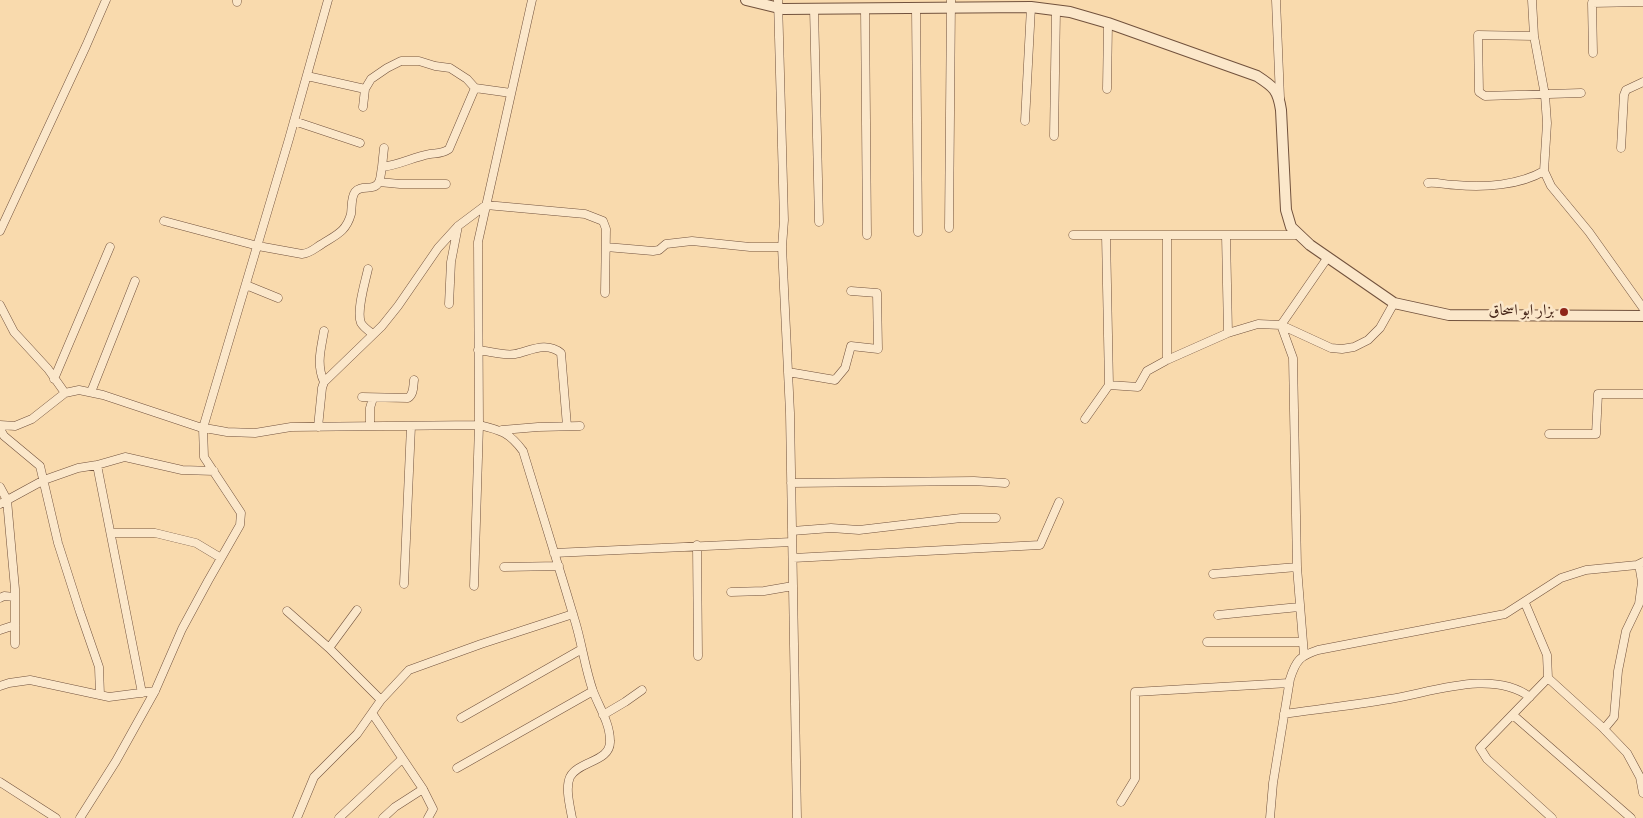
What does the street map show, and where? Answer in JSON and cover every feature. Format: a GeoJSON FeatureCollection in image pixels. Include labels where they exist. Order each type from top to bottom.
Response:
{"type":"FeatureCollection","features":[{"type":"Feature","properties":{"kind":"street"},"geometry":{"type":"LineString","coordinates":[[0,231],[106,0]]}},
{"type":"Feature","properties":{"kind":"street"},"geometry":{"type":"LineString","coordinates":[[80,818],[116,761],[155,691],[182,629],[240,525],[241,513],[204,456],[203,428],[258,246],[328,0]]}},
{"type":"Feature","properties":{"kind":"street"},"geometry":{"type":"LineString","coordinates":[[474,586],[478,425],[478,242],[532,0]]}},
{"type":"Feature","properties":{"kind":"street"},"geometry":{"type":"LineString","coordinates":[[746,0],[814,8],[916,8],[951,4],[1031,7],[1070,12],[1108,23],[1257,76],[1272,86],[1279,94],[1280,102]]}},
{"type":"Feature","properties":{"kind":"street"},"geometry":{"type":"LineString","coordinates":[[1276,0],[1286,210],[1291,228],[1310,245],[1394,303],[1449,315],[1643,316]]}},
{"type":"Feature","properties":{"kind":"street"},"geometry":{"type":"LineString","coordinates":[[1532,0],[1534,36],[1545,94],[1547,123],[1544,171],[1551,186],[1589,232],[1643,308]]}},
{"type":"Feature","properties":{"kind":"street"},"geometry":{"type":"LineString","coordinates":[[1593,53],[1592,1],[1643,2]]}},
{"type":"Feature","properties":{"kind":"street"},"geometry":{"type":"LineString","coordinates":[[778,4],[784,220],[782,247],[791,483],[797,818]]}},
{"type":"Feature","properties":{"kind":"street"},"geometry":{"type":"LineString","coordinates":[[949,228],[951,4]]}},
{"type":"Feature","properties":{"kind":"street"},"geometry":{"type":"LineString","coordinates":[[1025,121],[1031,7]]}},
{"type":"Feature","properties":{"kind":"street"},"geometry":{"type":"LineString","coordinates":[[814,8],[819,222]]}},
{"type":"Feature","properties":{"kind":"street"},"geometry":{"type":"LineString","coordinates":[[865,8],[867,235]]}},
{"type":"Feature","properties":{"kind":"street"},"geometry":{"type":"LineString","coordinates":[[916,8],[918,232]]}},
{"type":"Feature","properties":{"kind":"street"},"geometry":{"type":"LineString","coordinates":[[1054,136],[1056,10]]}},
{"type":"Feature","properties":{"kind":"street"},"geometry":{"type":"LineString","coordinates":[[1107,89],[1108,23]]}},
{"type":"Feature","properties":{"kind":"street"},"geometry":{"type":"LineString","coordinates":[[1534,36],[1478,35],[1479,92],[1484,96],[1581,92]]}},
{"type":"Feature","properties":{"kind":"street"},"geometry":{"type":"LineString","coordinates":[[363,107],[365,89],[371,79],[379,72],[402,61],[418,61],[450,68],[467,79],[475,88],[511,93]]}},
{"type":"Feature","properties":{"kind":"street"},"geometry":{"type":"LineString","coordinates":[[307,76],[365,89]]}},
{"type":"Feature","properties":{"kind":"street"},"geometry":{"type":"LineString","coordinates":[[1621,148],[1624,95],[1626,90],[1643,82]]}},
{"type":"Feature","properties":{"kind":"street"},"geometry":{"type":"LineString","coordinates":[[382,167],[396,166],[430,154],[444,153],[449,149],[475,88]]}},
{"type":"Feature","properties":{"kind":"street"},"geometry":{"type":"LineString","coordinates":[[294,121],[360,143]]}},
{"type":"Feature","properties":{"kind":"street"},"geometry":{"type":"LineString","coordinates":[[164,221],[258,246],[302,254],[308,253],[332,240],[344,228],[349,219],[353,196],[358,189],[373,188],[379,182],[384,148]]}},
{"type":"Feature","properties":{"kind":"street"},"geometry":{"type":"LineString","coordinates":[[1428,183],[1485,185],[1533,178],[1544,171]]}},
{"type":"Feature","properties":{"kind":"street"},"geometry":{"type":"LineString","coordinates":[[379,182],[446,184]]}},
{"type":"Feature","properties":{"kind":"street"},"geometry":{"type":"LineString","coordinates":[[318,427],[324,382],[373,334],[398,306],[438,248],[458,226],[486,205],[585,214],[603,221],[606,230],[605,293]]}},
{"type":"Feature","properties":{"kind":"street"},"geometry":{"type":"LineString","coordinates":[[449,304],[451,262],[458,226]]}},
{"type":"Feature","properties":{"kind":"street"},"geometry":{"type":"LineString","coordinates":[[1073,235],[1299,235]]}},
{"type":"Feature","properties":{"kind":"street"},"geometry":{"type":"LineString","coordinates":[[1085,419],[1109,385],[1106,235]]}},
{"type":"Feature","properties":{"kind":"street"},"geometry":{"type":"LineString","coordinates":[[1167,360],[1168,235]]}},
{"type":"Feature","properties":{"kind":"street"},"geometry":{"type":"LineString","coordinates":[[1226,235],[1228,333]]}},
{"type":"Feature","properties":{"kind":"street"},"geometry":{"type":"LineString","coordinates":[[606,246],[653,251],[659,250],[666,244],[692,241],[750,247],[782,247]]}},
{"type":"Feature","properties":{"kind":"street"},"geometry":{"type":"LineString","coordinates":[[54,379],[110,247]]}},
{"type":"Feature","properties":{"kind":"street"},"geometry":{"type":"LineString","coordinates":[[1281,325],[1328,257]]}},
{"type":"Feature","properties":{"kind":"street"},"geometry":{"type":"LineString","coordinates":[[368,269],[360,314],[364,327],[373,334]]}},
{"type":"Feature","properties":{"kind":"street"},"geometry":{"type":"LineString","coordinates":[[91,392],[135,281]]}},
{"type":"Feature","properties":{"kind":"street"},"geometry":{"type":"LineString","coordinates":[[246,285],[278,298]]}},
{"type":"Feature","properties":{"kind":"street"},"geometry":{"type":"LineString","coordinates":[[788,372],[835,380],[845,368],[851,346],[878,349],[877,293],[851,291]]}},
{"type":"Feature","properties":{"kind":"street"},"geometry":{"type":"LineString","coordinates":[[1109,385],[1138,387],[1147,371],[1167,360],[1228,333],[1258,324],[1281,325],[1331,348],[1348,348],[1368,340],[1380,328],[1394,303]]}},
{"type":"Feature","properties":{"kind":"street"},"geometry":{"type":"LineString","coordinates":[[0,305],[14,332],[65,394]]}},
{"type":"Feature","properties":{"kind":"street"},"geometry":{"type":"LineString","coordinates":[[1281,325],[1293,358],[1297,567],[1304,655]]}},
{"type":"Feature","properties":{"kind":"street"},"geometry":{"type":"LineString","coordinates":[[324,331],[319,367],[324,382]]}},
{"type":"Feature","properties":{"kind":"street"},"geometry":{"type":"LineString","coordinates":[[478,350],[514,354],[529,349],[548,347],[561,352],[567,426]]}},
{"type":"Feature","properties":{"kind":"street"},"geometry":{"type":"LineString","coordinates":[[362,397],[408,398],[412,396],[414,380]]}},
{"type":"Feature","properties":{"kind":"street"},"geometry":{"type":"LineString","coordinates":[[0,425],[15,426],[32,419],[65,394],[79,390],[102,395],[203,428],[227,432],[255,433],[291,427],[478,425],[502,430],[580,426]]}},
{"type":"Feature","properties":{"kind":"street"},"geometry":{"type":"LineString","coordinates":[[1549,434],[1596,434],[1598,394],[1643,394]]}},
{"type":"Feature","properties":{"kind":"street"},"geometry":{"type":"LineString","coordinates":[[370,426],[370,408],[373,398]]}},
{"type":"Feature","properties":{"kind":"street"},"geometry":{"type":"LineString","coordinates":[[404,584],[411,426]]}},
{"type":"Feature","properties":{"kind":"street"},"geometry":{"type":"LineString","coordinates":[[0,429],[4,436],[40,466],[58,542],[99,666],[100,695]]}},
{"type":"Feature","properties":{"kind":"street"},"geometry":{"type":"LineString","coordinates":[[502,430],[514,439],[522,450],[573,614],[593,691],[611,742],[609,749],[602,756],[575,770],[570,778],[568,787],[572,818]]}},
{"type":"Feature","properties":{"kind":"street"},"geometry":{"type":"LineString","coordinates":[[3,502],[44,480],[78,468],[125,457],[182,470],[214,471]]}},
{"type":"Feature","properties":{"kind":"street"},"geometry":{"type":"LineString","coordinates":[[97,465],[142,693]]}},
{"type":"Feature","properties":{"kind":"street"},"geometry":{"type":"LineString","coordinates":[[791,483],[974,481],[1006,483]]}},
{"type":"Feature","properties":{"kind":"street"},"geometry":{"type":"LineString","coordinates":[[0,487],[15,597],[15,644]]}},
{"type":"Feature","properties":{"kind":"street"},"geometry":{"type":"LineString","coordinates":[[792,558],[1040,545],[1059,502]]}},
{"type":"Feature","properties":{"kind":"street"},"geometry":{"type":"LineString","coordinates":[[792,531],[831,528],[860,530],[961,518],[996,518]]}},
{"type":"Feature","properties":{"kind":"street"},"geometry":{"type":"LineString","coordinates":[[111,533],[155,533],[196,543],[221,558]]}},
{"type":"Feature","properties":{"kind":"street"},"geometry":{"type":"LineString","coordinates":[[554,553],[792,542]]}},
{"type":"Feature","properties":{"kind":"street"},"geometry":{"type":"LineString","coordinates":[[697,545],[698,656]]}},
{"type":"Feature","properties":{"kind":"street"},"geometry":{"type":"LineString","coordinates":[[1270,818],[1272,783],[1289,684],[1295,664],[1304,655],[1318,650],[1506,614],[1561,578],[1586,570],[1641,563],[1642,582],[1639,604],[1626,631],[1618,671],[1614,717],[1604,729]]}},
{"type":"Feature","properties":{"kind":"street"},"geometry":{"type":"LineString","coordinates":[[504,567],[558,566]]}},
{"type":"Feature","properties":{"kind":"street"},"geometry":{"type":"LineString","coordinates":[[1213,574],[1297,567]]}},
{"type":"Feature","properties":{"kind":"street"},"geometry":{"type":"LineString","coordinates":[[731,592],[764,591],[793,586]]}},
{"type":"Feature","properties":{"kind":"street"},"geometry":{"type":"LineString","coordinates":[[0,598],[4,596],[15,597]]}},
{"type":"Feature","properties":{"kind":"street"},"geometry":{"type":"LineString","coordinates":[[1525,602],[1548,655],[1548,678],[1480,748],[1487,759],[1552,818]]}},
{"type":"Feature","properties":{"kind":"street"},"geometry":{"type":"LineString","coordinates":[[1218,615],[1299,607]]}},
{"type":"Feature","properties":{"kind":"street"},"geometry":{"type":"LineString","coordinates":[[329,648],[357,610]]}},
{"type":"Feature","properties":{"kind":"street"},"geometry":{"type":"LineString","coordinates":[[287,611],[329,648],[381,700]]}},
{"type":"Feature","properties":{"kind":"street"},"geometry":{"type":"LineString","coordinates":[[297,818],[314,777],[357,734],[381,700],[408,670],[573,614]]}},
{"type":"Feature","properties":{"kind":"street"},"geometry":{"type":"LineString","coordinates":[[0,630],[15,625]]}},
{"type":"Feature","properties":{"kind":"street"},"geometry":{"type":"LineString","coordinates":[[1207,642],[1304,642]]}},
{"type":"Feature","properties":{"kind":"street"},"geometry":{"type":"LineString","coordinates":[[461,718],[582,649]]}},
{"type":"Feature","properties":{"kind":"street"},"geometry":{"type":"LineString","coordinates":[[1548,678],[1604,729],[1627,753],[1640,777],[1643,794]]}},
{"type":"Feature","properties":{"kind":"street"},"geometry":{"type":"LineString","coordinates":[[0,686],[30,680],[109,698],[155,691]]}},
{"type":"Feature","properties":{"kind":"street"},"geometry":{"type":"LineString","coordinates":[[1121,802],[1135,778],[1135,692],[1289,684]]}},
{"type":"Feature","properties":{"kind":"street"},"geometry":{"type":"LineString","coordinates":[[1284,714],[1391,699],[1459,685],[1495,684],[1520,689],[1530,697]]}},
{"type":"Feature","properties":{"kind":"street"},"geometry":{"type":"LineString","coordinates":[[603,715],[642,690]]}},
{"type":"Feature","properties":{"kind":"street"},"geometry":{"type":"LineString","coordinates":[[457,768],[593,691]]}},
{"type":"Feature","properties":{"kind":"street"},"geometry":{"type":"LineString","coordinates":[[372,713],[423,789],[433,809],[428,818]]}},
{"type":"Feature","properties":{"kind":"street"},"geometry":{"type":"LineString","coordinates":[[1513,715],[1631,818]]}},
{"type":"Feature","properties":{"kind":"street"},"geometry":{"type":"LineString","coordinates":[[339,818],[402,758]]}},
{"type":"Feature","properties":{"kind":"street"},"geometry":{"type":"LineString","coordinates":[[0,782],[56,818]]}},
{"type":"Feature","properties":{"kind":"street"},"geometry":{"type":"LineString","coordinates":[[383,818],[394,807],[423,789]]}},
{"type":"Feature","properties":{"kind":"place","name":"بزار ابو اسحاق"},"geometry":{"type":"Point","coordinates":[1564,312]}}]}
